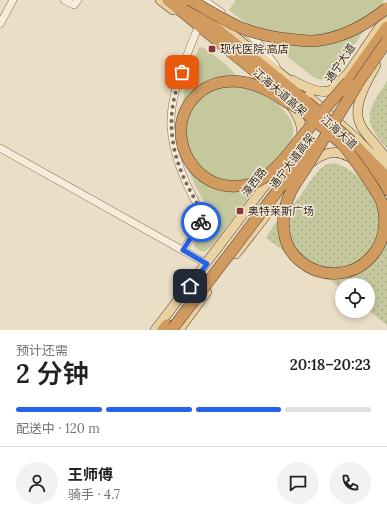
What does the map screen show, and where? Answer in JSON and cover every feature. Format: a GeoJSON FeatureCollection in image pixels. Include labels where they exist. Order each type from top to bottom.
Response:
{"type":"FeatureCollection","features":[{"type":"Feature","properties":{"kind":"highway","name":"江海大道高架"},"geometry":{"type":"LineString","coordinates":[[168,0],[306,113],[342,145],[387,190]]}},
{"type":"Feature","properties":{"kind":"highway","name":"江海大道高架"},"geometry":{"type":"LineString","coordinates":[[181,0],[307,102],[351,141],[387,178]]}},
{"type":"Feature","properties":{"kind":"highway"},"geometry":{"type":"LineString","coordinates":[[190,0],[219,17],[244,29],[265,35],[294,40],[313,41],[336,37],[353,30],[376,17],[387,8]]}},
{"type":"Feature","properties":{"kind":"highway","name":"通宁大道高架"},"geometry":{"type":"LineString","coordinates":[[170,329],[280,176],[329,111],[387,27]]}},
{"type":"Feature","properties":{"kind":"highway","name":"通宁大道高架"},"geometry":{"type":"LineString","coordinates":[[350,81],[387,41]]}},
{"type":"Feature","properties":{"kind":"highway"},"geometry":{"type":"LineString","coordinates":[[306,113],[261,88],[240,81],[230,80],[213,84],[197,94],[188,105],[182,118],[180,139],[186,157],[196,171],[209,180],[230,187],[250,184],[260,180],[272,171],[350,81]]}},
{"type":"Feature","properties":{"kind":"highway"},"geometry":{"type":"LineString","coordinates":[[342,145],[375,190],[383,204],[385,226],[378,248],[370,259],[352,271],[332,274],[312,269],[290,251],[284,230],[285,208],[289,194],[350,81]]}},
{"type":"Feature","properties":{"kind":"main road","name":"江海大道"},"geometry":{"type":"LineString","coordinates":[[160,0],[326,136],[387,196]]}},
{"type":"Feature","properties":{"kind":"main road","name":"江海大道"},"geometry":{"type":"LineString","coordinates":[[190,0],[323,108],[386,165]]}},
{"type":"Feature","properties":{"kind":"main road","name":"通宁大道"},"geometry":{"type":"LineString","coordinates":[[312,124],[323,108],[350,81],[387,16]]}},
{"type":"Feature","properties":{"kind":"main road"},"geometry":{"type":"LineString","coordinates":[[170,329],[222,272],[326,136],[387,49]]}},
{"type":"Feature","properties":{"kind":"main road"},"geometry":{"type":"LineString","coordinates":[[376,65],[366,83],[360,99],[358,110],[359,121],[366,135],[386,165]]}},
{"type":"Feature","properties":{"kind":"main road"},"geometry":{"type":"LineString","coordinates":[[282,74],[305,87],[320,91],[329,91],[336,86],[350,81]]}},
{"type":"Feature","properties":{"kind":"main road"},"geometry":{"type":"LineString","coordinates":[[291,106],[300,122],[302,128],[302,138]]}},
{"type":"Feature","properties":{"kind":"main road","name":"濠西路"},"geometry":{"type":"LineString","coordinates":[[155,330],[207,264],[312,124]]}},
{"type":"Feature","properties":{"kind":"main road"},"geometry":{"type":"LineString","coordinates":[[300,171],[315,160],[329,153],[338,152],[349,157]]}},
{"type":"Feature","properties":{"kind":"street"},"geometry":{"type":"LineString","coordinates":[[0,24],[14,0]]}},
{"type":"Feature","properties":{"kind":"street"},"geometry":{"type":"LineString","coordinates":[[64,0],[74,6],[78,0]]}},
{"type":"Feature","properties":{"kind":"street"},"geometry":{"type":"LineString","coordinates":[[204,0],[257,41],[282,74]]}},
{"type":"Feature","properties":{"kind":"street"},"geometry":{"type":"LineString","coordinates":[[183,250],[202,221],[202,214],[186,183],[178,162],[173,144],[171,126],[172,110],[175,91],[197,30]]}},
{"type":"Feature","properties":{"kind":"street"},"geometry":{"type":"LineString","coordinates":[[0,148],[207,264]]}},
{"type":"Feature","properties":{"kind":"green space"},"geometry":{"type":"Polygon","coordinates":[[[236,0],[384,0],[338,69],[330,77],[322,80],[313,77],[229,10],[236,0]]]}},
{"type":"Feature","properties":{"kind":"green space"},"geometry":{"type":"Polygon","coordinates":[[[202,47],[217,57],[236,75],[238,79],[280,106],[288,115],[293,125],[293,135],[288,147],[281,157],[257,185],[255,190],[210,248],[204,252],[197,249],[194,245],[194,240],[201,231],[210,212],[188,169],[179,122],[190,69],[199,48],[202,47]]]}},
{"type":"Feature","properties":{"kind":"green space"},"geometry":{"type":"Polygon","coordinates":[[[387,81],[387,148],[373,130],[370,122],[370,115],[375,100],[387,81]]]}},
{"type":"Feature","properties":{"kind":"green space"},"geometry":{"type":"Polygon","coordinates":[[[335,163],[350,170],[370,187],[387,207],[387,325],[375,316],[375,278],[335,278],[335,284],[330,280],[320,277],[266,238],[274,225],[298,199],[320,169],[327,164],[335,163]]]}},
{"type":"Feature","properties":{"kind":"way so far"},"geometry":{"type":"LineString","coordinates":[[182,72],[175,91],[172,110],[171,126],[173,144],[186,183],[202,214],[201,222]]}},
{"type":"Feature","properties":{"kind":"place","name":"现代医院·高店"},"geometry":{"type":"Point","coordinates":[212,49]}},
{"type":"Feature","properties":{"kind":"place","name":"奥特莱斯广场"},"geometry":{"type":"Point","coordinates":[240,211]}},
{"type":"Feature","properties":{"kind":"route"},"geometry":{"type":"LineString","coordinates":[[190,286],[207,264],[183,250],[201,222]]}}]}
